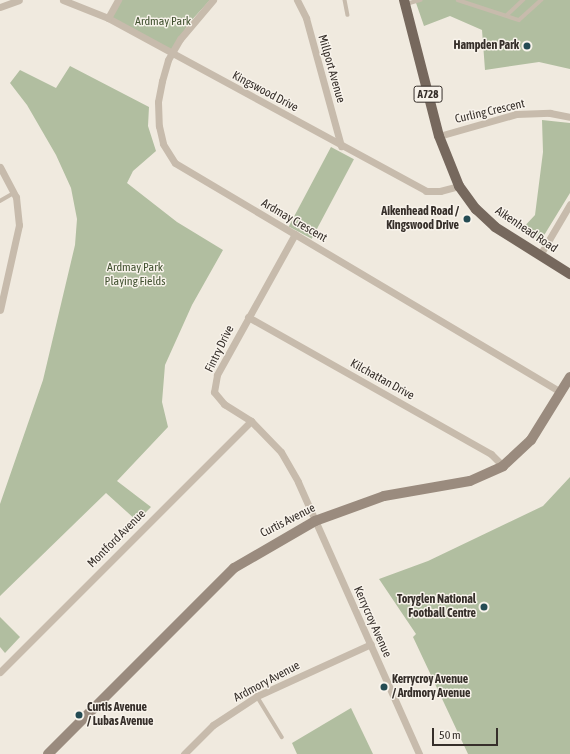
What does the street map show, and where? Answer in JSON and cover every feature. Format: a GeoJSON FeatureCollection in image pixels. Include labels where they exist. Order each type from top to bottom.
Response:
{"type":"FeatureCollection","features":[{"type":"Feature","properties":{"kind":"main road","name":"Aikenhead Road"},"geometry":{"type":"LineString","coordinates":[[404,2],[439,136],[458,186],[490,222],[570,274]]}},
{"type":"Feature","properties":{"kind":"street"},"geometry":{"type":"LineString","coordinates":[[0,7],[19,0]]}},
{"type":"Feature","properties":{"kind":"street","name":"Kingswood Drive"},"geometry":{"type":"LineString","coordinates":[[63,0],[108,18],[171,54],[426,191],[440,191],[458,186]]}},
{"type":"Feature","properties":{"kind":"street"},"geometry":{"type":"LineString","coordinates":[[108,18],[118,0]]}},
{"type":"Feature","properties":{"kind":"street","name":"Ardmay Crescent"},"geometry":{"type":"LineString","coordinates":[[213,0],[192,22],[171,54],[158,102],[159,126],[163,144],[170,156],[181,168],[561,392]]}},
{"type":"Feature","properties":{"kind":"street","name":"Millport Avenue"},"geometry":{"type":"LineString","coordinates":[[297,0],[306,18],[341,146]]}},
{"type":"Feature","properties":{"kind":"street","name":"Curling Crescent"},"geometry":{"type":"LineString","coordinates":[[439,136],[516,114],[550,113],[570,117]]}},
{"type":"Feature","properties":{"kind":"street"},"geometry":{"type":"LineString","coordinates":[[0,167],[14,193],[19,225],[0,310]]}},
{"type":"Feature","properties":{"kind":"street"},"geometry":{"type":"LineString","coordinates":[[540,255],[570,204]]}},
{"type":"Feature","properties":{"kind":"street","name":"Fintry Drive"},"geometry":{"type":"LineString","coordinates":[[295,234],[217,375],[214,392],[224,404],[251,421],[282,452],[315,521]]}},
{"type":"Feature","properties":{"kind":"street","name":"Kilchattan Drive"},"geometry":{"type":"LineString","coordinates":[[248,317],[490,454],[503,466]]}},
{"type":"Feature","properties":{"kind":"street","name":"Curtis Avenue"},"geometry":{"type":"LineString","coordinates":[[48,754],[234,568],[315,521],[384,496],[470,481],[503,466],[531,440],[570,377]]}},
{"type":"Feature","properties":{"kind":"street","name":"Montford Avenue"},"geometry":{"type":"LineString","coordinates":[[0,672],[251,421]]}},
{"type":"Feature","properties":{"kind":"street","name":"Kerrycroy Avenue"},"geometry":{"type":"LineString","coordinates":[[315,521],[419,754]]}},
{"type":"Feature","properties":{"kind":"street","name":"Ardmory Avenue"},"geometry":{"type":"LineString","coordinates":[[184,754],[213,725],[257,696],[370,644]]}},
{"type":"Feature","properties":{"kind":"lane"},"geometry":{"type":"LineString","coordinates":[[346,0],[348,15]]}},
{"type":"Feature","properties":{"kind":"lane"},"geometry":{"type":"LineString","coordinates":[[404,2],[420,0]]}},
{"type":"Feature","properties":{"kind":"lane"},"geometry":{"type":"LineString","coordinates":[[458,0],[492,13],[507,15],[519,20],[541,0]]}},
{"type":"Feature","properties":{"kind":"lane"},"geometry":{"type":"LineString","coordinates":[[507,15],[522,0]]}},
{"type":"Feature","properties":{"kind":"lane"},"geometry":{"type":"LineString","coordinates":[[0,201],[14,193]]}},
{"type":"Feature","properties":{"kind":"lane"},"geometry":{"type":"LineString","coordinates":[[257,696],[282,737]]}},
{"type":"Feature","properties":{"kind":"green space","name":"Ardmay Park"},"geometry":{"type":"Polygon","coordinates":[[[120,0],[210,0],[190,22],[170,52],[110,17],[120,0]]]}},
{"type":"Feature","properties":{"kind":"green space","name":"Hampden Park"},"geometry":{"type":"Polygon","coordinates":[[[415,0],[570,0],[570,69],[539,62],[485,70],[482,30],[450,16],[424,26],[415,0]]]}},
{"type":"Feature","properties":{"kind":"green space","name":"Ardmay Park Playing Fields"},"geometry":{"type":"Polygon","coordinates":[[[70,66],[149,107],[148,126],[156,151],[133,171],[127,183],[177,222],[223,250],[192,305],[165,365],[162,402],[168,427],[117,481],[151,507],[137,521],[106,493],[0,596],[0,504],[43,380],[75,245],[77,219],[71,188],[56,155],[27,105],[10,83],[20,70],[56,88],[70,66]]]}},
{"type":"Feature","properties":{"kind":"green space"},"geometry":{"type":"Polygon","coordinates":[[[542,120],[570,123],[570,193],[543,237],[537,238],[521,230],[535,215],[543,152],[542,120]]]}},
{"type":"Feature","properties":{"kind":"green space"},"geometry":{"type":"Polygon","coordinates":[[[331,147],[354,159],[312,239],[289,226],[331,147]]]}},
{"type":"Feature","properties":{"kind":"green space","name":"Toryglen National Football Centre"},"geometry":{"type":"Polygon","coordinates":[[[570,477],[570,754],[468,754],[413,637],[416,634],[379,579],[428,561],[543,506],[570,477]]]}},
{"type":"Feature","properties":{"kind":"green space"},"geometry":{"type":"Polygon","coordinates":[[[0,617],[20,637],[5,653],[0,647],[0,617]]]}},
{"type":"Feature","properties":{"kind":"green space"},"geometry":{"type":"Polygon","coordinates":[[[351,708],[373,754],[297,754],[292,743],[351,708]]]}},
{"type":"Feature","properties":{"kind":"place","name":"Hampden Park"},"geometry":{"type":"Point","coordinates":[527,46]}},
{"type":"Feature","properties":{"kind":"place","name":"Aikenhead Road / Kingswood Drive"},"geometry":{"type":"Point","coordinates":[467,219]}},
{"type":"Feature","properties":{"kind":"place","name":"Toryglen National Football Centre"},"geometry":{"type":"Point","coordinates":[484,607]}},
{"type":"Feature","properties":{"kind":"place","name":"Kerrycroy Avenue / Ardmory Avenue"},"geometry":{"type":"Point","coordinates":[384,687]}},
{"type":"Feature","properties":{"kind":"place","name":"Curtis Avenue / Lubas Avenue"},"geometry":{"type":"Point","coordinates":[79,715]}}]}
